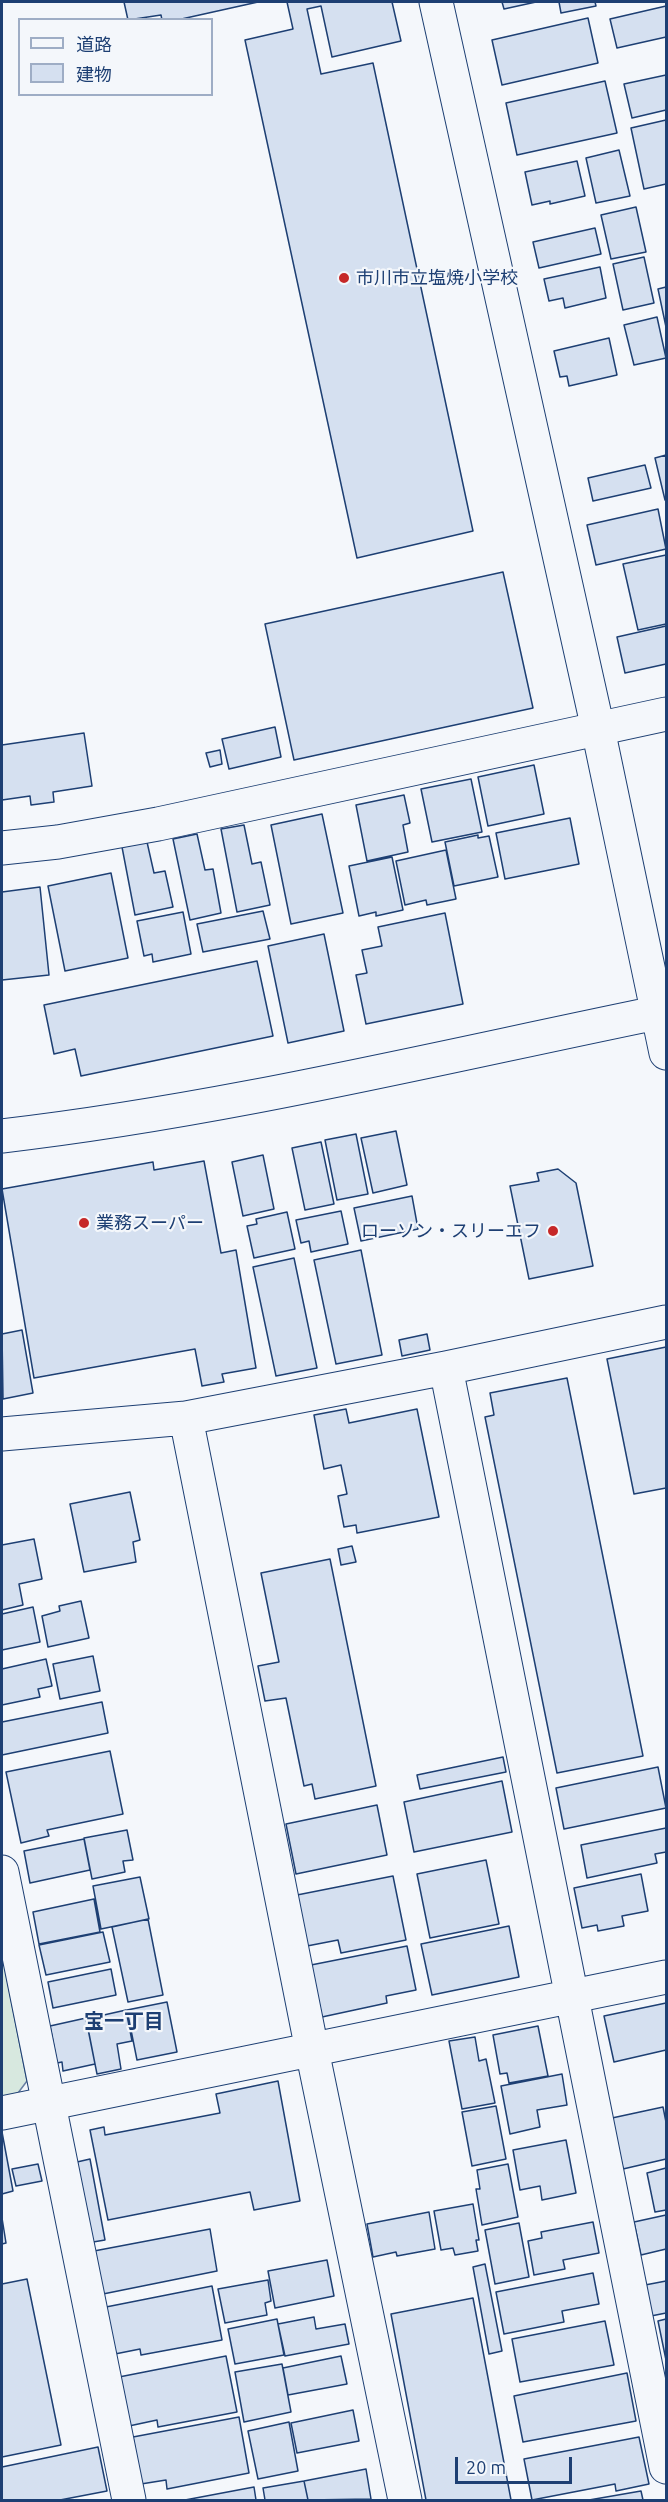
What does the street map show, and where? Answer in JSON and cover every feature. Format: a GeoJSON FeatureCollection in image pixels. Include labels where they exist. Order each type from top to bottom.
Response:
{"type":"FeatureCollection","features":[{"type":"Feature","properties":{"kind":"street"},"geometry":{"type":"LineString","coordinates":[[436,2],[662,1012],[666,1053]]}},
{"type":"Feature","properties":{"kind":"street"},"geometry":{"type":"LineString","coordinates":[[2,848],[58,842],[158,825],[666,714]]}},
{"type":"Feature","properties":{"kind":"street"},"geometry":{"type":"LineString","coordinates":[[2,1136],[157,1115],[292,1091],[662,1012]]}},
{"type":"Feature","properties":{"kind":"street"},"geometry":{"type":"LineString","coordinates":[[2,1434],[186,1418],[446,1368],[666,1322]]}},
{"type":"Feature","properties":{"kind":"street"},"geometry":{"type":"LineString","coordinates":[[446,1368],[666,2467]]}},
{"type":"Feature","properties":{"kind":"street"},"geometry":{"type":"LineString","coordinates":[[186,1418],[312,2050],[405,2500]]}},
{"type":"Feature","properties":{"kind":"street"},"geometry":{"type":"LineString","coordinates":[[2,1872],[129,2500]]}},
{"type":"Feature","properties":{"kind":"street"},"geometry":{"type":"LineString","coordinates":[[2,2113],[666,1977]]}},
{"type":"Feature","properties":{"kind":"shaded area"},"geometry":{"type":"Polygon","coordinates":[[[2,1953],[27,2081],[15,2097],[2,2100],[2,1953]]]}},
{"type":"Feature","properties":{"kind":"building"},"geometry":{"type":"Polygon","coordinates":[[[124,2],[258,2],[186,18],[162,18],[161,15],[128,18],[124,2]]]}},
{"type":"Feature","properties":{"kind":"building"},"geometry":{"type":"Polygon","coordinates":[[[287,2],[392,2],[401,41],[332,57],[321,6],[307,9],[321,74],[373,63],[473,531],[357,558],[245,40],[293,29],[287,2]]]}},
{"type":"Feature","properties":{"kind":"building"},"geometry":{"type":"Polygon","coordinates":[[[502,2],[536,2],[504,9],[502,2]]]}},
{"type":"Feature","properties":{"kind":"building"},"geometry":{"type":"Polygon","coordinates":[[[559,2],[595,2],[596,6],[561,13],[559,2]]]}},
{"type":"Feature","properties":{"kind":"building"},"geometry":{"type":"Polygon","coordinates":[[[666,6],[666,37],[617,48],[610,19],[666,6]]]}},
{"type":"Feature","properties":{"kind":"building"},"geometry":{"type":"Polygon","coordinates":[[[588,18],[598,63],[502,85],[492,40],[588,18]]]}},
{"type":"Feature","properties":{"kind":"building"},"geometry":{"type":"Polygon","coordinates":[[[666,75],[666,110],[632,118],[624,84],[666,75]]]}},
{"type":"Feature","properties":{"kind":"building"},"geometry":{"type":"Polygon","coordinates":[[[605,81],[617,133],[517,155],[506,103],[605,81]]]}},
{"type":"Feature","properties":{"kind":"building"},"geometry":{"type":"Polygon","coordinates":[[[666,120],[666,184],[644,189],[631,128],[666,120]]]}},
{"type":"Feature","properties":{"kind":"building"},"geometry":{"type":"Polygon","coordinates":[[[619,150],[630,196],[596,203],[586,158],[619,150]]]}},
{"type":"Feature","properties":{"kind":"building"},"geometry":{"type":"Polygon","coordinates":[[[577,161],[585,196],[550,204],[550,201],[532,205],[525,172],[577,161]]]}},
{"type":"Feature","properties":{"kind":"building"},"geometry":{"type":"Polygon","coordinates":[[[636,207],[646,252],[611,259],[601,215],[636,207]]]}},
{"type":"Feature","properties":{"kind":"building"},"geometry":{"type":"Polygon","coordinates":[[[595,228],[601,254],[539,268],[533,242],[595,228]]]}},
{"type":"Feature","properties":{"kind":"building"},"geometry":{"type":"Polygon","coordinates":[[[644,257],[654,303],[623,310],[613,264],[644,257]]]}},
{"type":"Feature","properties":{"kind":"building"},"geometry":{"type":"Polygon","coordinates":[[[600,267],[606,298],[565,308],[563,298],[549,301],[544,279],[600,267]]]}},
{"type":"Feature","properties":{"kind":"building"},"geometry":{"type":"Polygon","coordinates":[[[666,287],[666,327],[658,289],[666,287]]]}},
{"type":"Feature","properties":{"kind":"building"},"geometry":{"type":"Polygon","coordinates":[[[657,317],[666,358],[634,365],[624,325],[657,317]]]}},
{"type":"Feature","properties":{"kind":"building"},"geometry":{"type":"Polygon","coordinates":[[[609,338],[617,375],[569,386],[567,376],[560,377],[554,351],[609,338]]]}},
{"type":"Feature","properties":{"kind":"building"},"geometry":{"type":"Polygon","coordinates":[[[666,455],[666,500],[665,500],[655,458],[666,455]]]}},
{"type":"Feature","properties":{"kind":"building"},"geometry":{"type":"Polygon","coordinates":[[[645,465],[651,488],[593,501],[588,478],[645,465]]]}},
{"type":"Feature","properties":{"kind":"building"},"geometry":{"type":"Polygon","coordinates":[[[658,509],[666,549],[596,565],[587,525],[658,509]]]}},
{"type":"Feature","properties":{"kind":"building"},"geometry":{"type":"Polygon","coordinates":[[[666,555],[666,624],[638,630],[623,564],[666,555]]]}},
{"type":"Feature","properties":{"kind":"building"},"geometry":{"type":"Polygon","coordinates":[[[503,572],[533,708],[294,760],[265,624],[503,572]]]}},
{"type":"Feature","properties":{"kind":"building"},"geometry":{"type":"Polygon","coordinates":[[[666,626],[666,664],[625,673],[617,637],[666,626]]]}},
{"type":"Feature","properties":{"kind":"building"},"geometry":{"type":"Polygon","coordinates":[[[275,727],[281,757],[229,769],[222,739],[275,727]]]}},
{"type":"Feature","properties":{"kind":"building"},"geometry":{"type":"Polygon","coordinates":[[[84,733],[92,786],[53,792],[54,802],[31,805],[30,796],[2,800],[2,745],[84,733]]]}},
{"type":"Feature","properties":{"kind":"building"},"geometry":{"type":"Polygon","coordinates":[[[220,750],[222,764],[210,767],[206,753],[220,750]]]}},
{"type":"Feature","properties":{"kind":"building"},"geometry":{"type":"Polygon","coordinates":[[[534,765],[544,814],[488,826],[478,777],[534,765]]]}},
{"type":"Feature","properties":{"kind":"building"},"geometry":{"type":"Polygon","coordinates":[[[471,779],[482,832],[432,842],[421,789],[471,779]]]}},
{"type":"Feature","properties":{"kind":"building"},"geometry":{"type":"Polygon","coordinates":[[[404,795],[410,823],[403,825],[408,852],[367,861],[356,805],[404,795]]]}},
{"type":"Feature","properties":{"kind":"building"},"geometry":{"type":"Polygon","coordinates":[[[322,814],[343,913],[291,924],[271,825],[322,814]]]}},
{"type":"Feature","properties":{"kind":"building"},"geometry":{"type":"Polygon","coordinates":[[[570,818],[579,864],[505,879],[496,833],[570,818]]]}},
{"type":"Feature","properties":{"kind":"building"},"geometry":{"type":"Polygon","coordinates":[[[244,825],[252,864],[261,862],[270,905],[237,912],[221,829],[244,825]]]}},
{"type":"Feature","properties":{"kind":"building"},"geometry":{"type":"Polygon","coordinates":[[[197,834],[205,870],[213,869],[221,913],[190,920],[173,839],[197,834]]]}},
{"type":"Feature","properties":{"kind":"building"},"geometry":{"type":"Polygon","coordinates":[[[478,835],[478,838],[489,836],[498,877],[454,886],[445,842],[478,835]]]}},
{"type":"Feature","properties":{"kind":"building"},"geometry":{"type":"Polygon","coordinates":[[[147,842],[154,873],[165,871],[173,907],[135,915],[122,847],[147,842]]]}},
{"type":"Feature","properties":{"kind":"building"},"geometry":{"type":"Polygon","coordinates":[[[446,850],[456,899],[427,905],[426,900],[405,905],[396,861],[446,850]]]}},
{"type":"Feature","properties":{"kind":"building"},"geometry":{"type":"Polygon","coordinates":[[[392,857],[403,910],[376,916],[376,912],[359,916],[349,866],[392,857]]]}},
{"type":"Feature","properties":{"kind":"building"},"geometry":{"type":"Polygon","coordinates":[[[111,873],[128,958],[65,971],[48,886],[111,873]]]}},
{"type":"Feature","properties":{"kind":"building"},"geometry":{"type":"Polygon","coordinates":[[[40,887],[49,975],[2,980],[2,892],[40,887]]]}},
{"type":"Feature","properties":{"kind":"building"},"geometry":{"type":"Polygon","coordinates":[[[263,911],[270,939],[203,952],[197,924],[263,911]]]}},
{"type":"Feature","properties":{"kind":"building"},"geometry":{"type":"Polygon","coordinates":[[[183,912],[191,954],[153,962],[152,954],[144,956],[137,921],[183,912]]]}},
{"type":"Feature","properties":{"kind":"building"},"geometry":{"type":"Polygon","coordinates":[[[445,913],[463,1004],[366,1024],[356,975],[367,973],[362,950],[382,946],[378,927],[445,913]]]}},
{"type":"Feature","properties":{"kind":"building"},"geometry":{"type":"Polygon","coordinates":[[[324,934],[344,1031],[288,1043],[268,946],[324,934]]]}},
{"type":"Feature","properties":{"kind":"building"},"geometry":{"type":"Polygon","coordinates":[[[257,961],[273,1036],[81,1076],[75,1049],[54,1054],[44,1005],[257,961]]]}},
{"type":"Feature","properties":{"kind":"building"},"geometry":{"type":"Polygon","coordinates":[[[396,1131],[407,1185],[373,1193],[361,1138],[396,1131]]]}},
{"type":"Feature","properties":{"kind":"building"},"geometry":{"type":"Polygon","coordinates":[[[356,1134],[368,1194],[337,1200],[325,1140],[356,1134]]]}},
{"type":"Feature","properties":{"kind":"building"},"geometry":{"type":"Polygon","coordinates":[[[321,1142],[334,1204],[305,1210],[292,1148],[321,1142]]]}},
{"type":"Feature","properties":{"kind":"building"},"geometry":{"type":"Polygon","coordinates":[[[263,1155],[274,1209],[243,1216],[232,1162],[263,1155]]]}},
{"type":"Feature","properties":{"kind":"building"},"geometry":{"type":"Polygon","coordinates":[[[204,1161],[221,1253],[236,1250],[256,1368],[222,1374],[224,1382],[202,1386],[195,1349],[34,1378],[2,1189],[153,1162],[154,1170],[204,1161]]]}},
{"type":"Feature","properties":{"kind":"building","name":"ローソン・スリーエフ"},"geometry":{"type":"Polygon","coordinates":[[[558,1169],[576,1183],[593,1266],[529,1279],[510,1186],[539,1181],[537,1173],[558,1169]]]}},
{"type":"Feature","properties":{"kind":"building"},"geometry":{"type":"Polygon","coordinates":[[[412,1196],[418,1229],[361,1241],[354,1208],[412,1196]]]}},
{"type":"Feature","properties":{"kind":"building"},"geometry":{"type":"Polygon","coordinates":[[[341,1211],[348,1244],[311,1252],[309,1241],[301,1243],[296,1220],[341,1211]]]}},
{"type":"Feature","properties":{"kind":"building"},"geometry":{"type":"Polygon","coordinates":[[[287,1212],[295,1249],[254,1258],[247,1226],[257,1224],[256,1219],[287,1212]]]}},
{"type":"Feature","properties":{"kind":"building"},"geometry":{"type":"Polygon","coordinates":[[[361,1250],[382,1355],[336,1364],[314,1260],[361,1250]]]}},
{"type":"Feature","properties":{"kind":"building"},"geometry":{"type":"Polygon","coordinates":[[[294,1258],[317,1368],[276,1376],[253,1267],[294,1258]]]}},
{"type":"Feature","properties":{"kind":"building"},"geometry":{"type":"Polygon","coordinates":[[[22,1330],[33,1393],[3,1399],[2,1334],[22,1330]]]}},
{"type":"Feature","properties":{"kind":"building"},"geometry":{"type":"Polygon","coordinates":[[[427,1334],[430,1350],[402,1356],[399,1340],[427,1334]]]}},
{"type":"Feature","properties":{"kind":"building"},"geometry":{"type":"Polygon","coordinates":[[[666,1347],[666,1488],[634,1494],[607,1359],[666,1347]]]}},
{"type":"Feature","properties":{"kind":"building"},"geometry":{"type":"Polygon","coordinates":[[[567,1378],[643,1756],[557,1773],[485,1417],[494,1415],[490,1393],[567,1378]]]}},
{"type":"Feature","properties":{"kind":"building"},"geometry":{"type":"Polygon","coordinates":[[[346,1409],[349,1423],[417,1409],[439,1517],[357,1533],[356,1525],[344,1527],[338,1496],[347,1494],[341,1465],[324,1469],[314,1415],[346,1409]]]}},
{"type":"Feature","properties":{"kind":"building"},"geometry":{"type":"Polygon","coordinates":[[[130,1492],[140,1540],[133,1542],[136,1562],[84,1572],[70,1504],[130,1492]]]}},
{"type":"Feature","properties":{"kind":"building"},"geometry":{"type":"Polygon","coordinates":[[[34,1539],[42,1579],[19,1584],[23,1605],[2,1610],[2,1545],[34,1539]]]}},
{"type":"Feature","properties":{"kind":"building"},"geometry":{"type":"Polygon","coordinates":[[[352,1546],[356,1562],[341,1565],[338,1549],[352,1546]]]}},
{"type":"Feature","properties":{"kind":"building"},"geometry":{"type":"Polygon","coordinates":[[[330,1559],[376,1786],[315,1799],[312,1784],[304,1786],[286,1698],[265,1701],[258,1666],[279,1662],[261,1573],[330,1559]]]}},
{"type":"Feature","properties":{"kind":"building"},"geometry":{"type":"Polygon","coordinates":[[[81,1601],[89,1638],[48,1647],[42,1616],[60,1611],[59,1606],[81,1601]]]}},
{"type":"Feature","properties":{"kind":"building"},"geometry":{"type":"Polygon","coordinates":[[[33,1607],[40,1642],[2,1650],[2,1614],[33,1607]]]}},
{"type":"Feature","properties":{"kind":"building"},"geometry":{"type":"Polygon","coordinates":[[[93,1656],[100,1691],[60,1699],[53,1664],[93,1656]]]}},
{"type":"Feature","properties":{"kind":"building"},"geometry":{"type":"Polygon","coordinates":[[[46,1659],[52,1686],[38,1689],[40,1697],[2,1705],[2,1669],[46,1659]]]}},
{"type":"Feature","properties":{"kind":"building"},"geometry":{"type":"Polygon","coordinates":[[[102,1702],[108,1733],[2,1755],[2,1722],[102,1702]]]}},
{"type":"Feature","properties":{"kind":"building"},"geometry":{"type":"Polygon","coordinates":[[[110,1751],[123,1814],[47,1830],[49,1836],[21,1843],[6,1772],[110,1751]]]}},
{"type":"Feature","properties":{"kind":"building"},"geometry":{"type":"Polygon","coordinates":[[[503,1757],[506,1772],[420,1789],[417,1775],[503,1757]]]}},
{"type":"Feature","properties":{"kind":"building"},"geometry":{"type":"Polygon","coordinates":[[[658,1767],[666,1808],[564,1829],[556,1788],[658,1767]]]}},
{"type":"Feature","properties":{"kind":"building"},"geometry":{"type":"Polygon","coordinates":[[[502,1781],[512,1832],[414,1852],[404,1802],[502,1781]]]}},
{"type":"Feature","properties":{"kind":"building"},"geometry":{"type":"Polygon","coordinates":[[[377,1805],[387,1855],[296,1874],[286,1824],[377,1805]]]}},
{"type":"Feature","properties":{"kind":"building"},"geometry":{"type":"Polygon","coordinates":[[[666,1828],[666,1852],[655,1854],[657,1863],[587,1878],[581,1845],[666,1828]]]}},
{"type":"Feature","properties":{"kind":"building"},"geometry":{"type":"Polygon","coordinates":[[[127,1830],[133,1860],[123,1861],[125,1872],[92,1879],[84,1838],[127,1830]]]}},
{"type":"Feature","properties":{"kind":"building"},"geometry":{"type":"Polygon","coordinates":[[[84,1839],[90,1870],[30,1883],[24,1851],[84,1839]]]}},
{"type":"Feature","properties":{"kind":"building"},"geometry":{"type":"Polygon","coordinates":[[[486,1860],[499,1924],[430,1938],[417,1874],[486,1860]]]}},
{"type":"Feature","properties":{"kind":"building"},"geometry":{"type":"Polygon","coordinates":[[[641,1874],[648,1911],[622,1916],[624,1926],[598,1931],[597,1925],[582,1928],[574,1888],[641,1874]]]}},
{"type":"Feature","properties":{"kind":"building"},"geometry":{"type":"Polygon","coordinates":[[[393,1876],[406,1940],[341,1953],[338,1940],[307,1946],[297,1895],[393,1876]]]}},
{"type":"Feature","properties":{"kind":"building"},"geometry":{"type":"Polygon","coordinates":[[[140,1877],[149,1919],[101,1929],[93,1886],[140,1877]]]}},
{"type":"Feature","properties":{"kind":"building"},"geometry":{"type":"Polygon","coordinates":[[[94,1899],[100,1932],[39,1944],[33,1912],[94,1899]]]}},
{"type":"Feature","properties":{"kind":"building"},"geometry":{"type":"Polygon","coordinates":[[[148,1919],[163,1995],[128,2002],[112,1927],[148,1919]]]}},
{"type":"Feature","properties":{"kind":"building"},"geometry":{"type":"Polygon","coordinates":[[[509,1926],[519,1977],[432,1995],[421,1944],[509,1926]]]}},
{"type":"Feature","properties":{"kind":"building"},"geometry":{"type":"Polygon","coordinates":[[[103,1932],[110,1962],[46,1975],[39,1945],[103,1932]]]}},
{"type":"Feature","properties":{"kind":"building"},"geometry":{"type":"Polygon","coordinates":[[[407,1946],[416,1990],[386,1996],[387,2003],[322,2017],[311,1965],[407,1946]]]}},
{"type":"Feature","properties":{"kind":"building"},"geometry":{"type":"Polygon","coordinates":[[[111,1969],[116,1995],[53,2008],[48,1982],[111,1969]]]}},
{"type":"Feature","properties":{"kind":"building"},"geometry":{"type":"Polygon","coordinates":[[[167,2002],[177,2052],[137,2060],[127,2010],[167,2002]]]}},
{"type":"Feature","properties":{"kind":"building"},"geometry":{"type":"Polygon","coordinates":[[[666,2003],[666,2050],[614,2062],[604,2016],[666,2003]]]}},
{"type":"Feature","properties":{"kind":"building"},"geometry":{"type":"Polygon","coordinates":[[[126,2010],[132,2041],[117,2044],[121,2069],[97,2074],[86,2019],[126,2010]]]}},
{"type":"Feature","properties":{"kind":"building"},"geometry":{"type":"Polygon","coordinates":[[[86,2018],[95,2064],[63,2071],[62,2062],[57,2063],[50,2026],[86,2018]]]}},
{"type":"Feature","properties":{"kind":"building"},"geometry":{"type":"Polygon","coordinates":[[[538,2026],[548,2076],[509,2083],[507,2073],[500,2074],[493,2035],[538,2026]]]}},
{"type":"Feature","properties":{"kind":"building"},"geometry":{"type":"Polygon","coordinates":[[[475,2037],[479,2061],[486,2059],[495,2103],[462,2109],[449,2041],[475,2037]]]}},
{"type":"Feature","properties":{"kind":"building"},"geometry":{"type":"Polygon","coordinates":[[[562,2074],[567,2105],[537,2110],[540,2127],[510,2134],[501,2086],[562,2074]]]}},
{"type":"Feature","properties":{"kind":"building"},"geometry":{"type":"Polygon","coordinates":[[[278,2081],[300,2201],[254,2210],[250,2192],[108,2220],[90,2130],[104,2127],[105,2135],[220,2113],[216,2094],[278,2081]]]}},
{"type":"Feature","properties":{"kind":"building"},"geometry":{"type":"Polygon","coordinates":[[[496,2106],[506,2159],[472,2166],[462,2112],[496,2106]]]}},
{"type":"Feature","properties":{"kind":"building"},"geometry":{"type":"Polygon","coordinates":[[[663,2107],[666,2122],[666,2159],[623,2169],[612,2118],[663,2107]]]}},
{"type":"Feature","properties":{"kind":"building"},"geometry":{"type":"Polygon","coordinates":[[[2,2132],[13,2191],[2,2194],[2,2132]]]}},
{"type":"Feature","properties":{"kind":"building"},"geometry":{"type":"Polygon","coordinates":[[[566,2140],[576,2193],[542,2200],[540,2186],[520,2190],[513,2150],[566,2140]]]}},
{"type":"Feature","properties":{"kind":"building"},"geometry":{"type":"Polygon","coordinates":[[[90,2159],[105,2240],[93,2242],[77,2162],[90,2159]]]}},
{"type":"Feature","properties":{"kind":"building"},"geometry":{"type":"Polygon","coordinates":[[[38,2164],[42,2181],[16,2186],[12,2169],[38,2164]]]}},
{"type":"Feature","properties":{"kind":"building"},"geometry":{"type":"Polygon","coordinates":[[[508,2164],[518,2217],[482,2225],[476,2189],[480,2189],[477,2170],[508,2164]]]}},
{"type":"Feature","properties":{"kind":"building"},"geometry":{"type":"Polygon","coordinates":[[[666,2168],[666,2210],[655,2212],[647,2173],[666,2168]]]}},
{"type":"Feature","properties":{"kind":"building"},"geometry":{"type":"Polygon","coordinates":[[[473,2204],[479,2240],[476,2240],[478,2251],[455,2255],[453,2248],[441,2250],[434,2211],[473,2204]]]}},
{"type":"Feature","properties":{"kind":"building"},"geometry":{"type":"Polygon","coordinates":[[[429,2212],[435,2249],[397,2256],[396,2252],[373,2257],[367,2224],[429,2212]]]}},
{"type":"Feature","properties":{"kind":"building"},"geometry":{"type":"Polygon","coordinates":[[[666,2215],[666,2249],[641,2255],[634,2222],[666,2215]]]}},
{"type":"Feature","properties":{"kind":"building"},"geometry":{"type":"Polygon","coordinates":[[[2,2218],[6,2243],[2,2244],[2,2218]]]}},
{"type":"Feature","properties":{"kind":"building"},"geometry":{"type":"Polygon","coordinates":[[[593,2222],[599,2253],[563,2260],[565,2269],[534,2275],[528,2241],[542,2238],[541,2232],[593,2222]]]}},
{"type":"Feature","properties":{"kind":"building"},"geometry":{"type":"Polygon","coordinates":[[[519,2223],[529,2277],[495,2284],[485,2230],[519,2223]]]}},
{"type":"Feature","properties":{"kind":"building"},"geometry":{"type":"Polygon","coordinates":[[[210,2229],[217,2271],[103,2294],[94,2251],[210,2229]]]}},
{"type":"Feature","properties":{"kind":"building"},"geometry":{"type":"Polygon","coordinates":[[[327,2260],[334,2296],[275,2308],[268,2271],[327,2260]]]}},
{"type":"Feature","properties":{"kind":"building"},"geometry":{"type":"Polygon","coordinates":[[[485,2264],[502,2351],[489,2354],[473,2267],[485,2264]]]}},
{"type":"Feature","properties":{"kind":"building"},"geometry":{"type":"Polygon","coordinates":[[[593,2273],[599,2304],[562,2311],[564,2322],[504,2334],[496,2292],[593,2273]]]}},
{"type":"Feature","properties":{"kind":"building"},"geometry":{"type":"Polygon","coordinates":[[[27,2279],[61,2445],[2,2457],[2,2284],[27,2279]]]}},
{"type":"Feature","properties":{"kind":"building"},"geometry":{"type":"Polygon","coordinates":[[[268,2280],[271,2301],[265,2303],[267,2315],[225,2323],[218,2289],[268,2280]]]}},
{"type":"Feature","properties":{"kind":"building"},"geometry":{"type":"Polygon","coordinates":[[[666,2281],[666,2313],[651,2316],[645,2285],[666,2281]]]}},
{"type":"Feature","properties":{"kind":"building"},"geometry":{"type":"Polygon","coordinates":[[[212,2286],[222,2340],[141,2355],[140,2349],[115,2354],[106,2307],[212,2286]]]}},
{"type":"Feature","properties":{"kind":"building"},"geometry":{"type":"Polygon","coordinates":[[[473,2298],[511,2500],[426,2500],[391,2314],[473,2298]]]}},
{"type":"Feature","properties":{"kind":"building"},"geometry":{"type":"Polygon","coordinates":[[[314,2317],[316,2329],[345,2324],[349,2344],[285,2356],[278,2324],[314,2317]]]}},
{"type":"Feature","properties":{"kind":"building"},"geometry":{"type":"Polygon","coordinates":[[[277,2319],[284,2355],[235,2364],[228,2329],[277,2319]]]}},
{"type":"Feature","properties":{"kind":"building"},"geometry":{"type":"Polygon","coordinates":[[[666,2319],[666,2360],[658,2321],[666,2319]]]}},
{"type":"Feature","properties":{"kind":"building"},"geometry":{"type":"Polygon","coordinates":[[[605,2321],[614,2365],[520,2382],[512,2339],[605,2321]]]}},
{"type":"Feature","properties":{"kind":"building"},"geometry":{"type":"Polygon","coordinates":[[[226,2356],[237,2412],[158,2427],[157,2420],[129,2426],[119,2377],[226,2356]]]}},
{"type":"Feature","properties":{"kind":"building"},"geometry":{"type":"Polygon","coordinates":[[[341,2356],[347,2384],[288,2395],[283,2368],[341,2356]]]}},
{"type":"Feature","properties":{"kind":"building"},"geometry":{"type":"Polygon","coordinates":[[[282,2364],[291,2412],[244,2422],[235,2372],[282,2364]]]}},
{"type":"Feature","properties":{"kind":"building"},"geometry":{"type":"Polygon","coordinates":[[[627,2373],[636,2421],[523,2442],[514,2396],[627,2373]]]}},
{"type":"Feature","properties":{"kind":"building"},"geometry":{"type":"Polygon","coordinates":[[[353,2410],[359,2441],[297,2453],[291,2423],[353,2410]]]}},
{"type":"Feature","properties":{"kind":"building"},"geometry":{"type":"Polygon","coordinates":[[[239,2417],[249,2473],[167,2489],[166,2480],[141,2484],[133,2437],[239,2417]]]}},
{"type":"Feature","properties":{"kind":"building"},"geometry":{"type":"Polygon","coordinates":[[[289,2422],[298,2471],[258,2479],[248,2431],[289,2422]]]}},
{"type":"Feature","properties":{"kind":"building"},"geometry":{"type":"Polygon","coordinates":[[[639,2437],[649,2484],[616,2491],[615,2484],[532,2500],[524,2459],[639,2437]]]}},
{"type":"Feature","properties":{"kind":"building"},"geometry":{"type":"Polygon","coordinates":[[[98,2447],[107,2491],[60,2500],[2,2500],[2,2467],[98,2447]]]}},
{"type":"Feature","properties":{"kind":"building"},"geometry":{"type":"Polygon","coordinates":[[[366,2469],[371,2499],[308,2500],[304,2481],[366,2469]]]}},
{"type":"Feature","properties":{"kind":"building"},"geometry":{"type":"Polygon","coordinates":[[[304,2481],[308,2500],[265,2500],[263,2488],[304,2481]]]}},
{"type":"Feature","properties":{"kind":"building"},"geometry":{"type":"Polygon","coordinates":[[[254,2487],[256,2500],[185,2500],[254,2487]]]}},
{"type":"Feature","properties":{"kind":"building"},"geometry":{"type":"Polygon","coordinates":[[[641,2491],[643,2500],[589,2500],[641,2491]]]}},
{"type":"Feature","properties":{"kind":"place","name":"市川市立塩焼小学校"},"geometry":{"type":"Point","coordinates":[344,278]}},
{"type":"Feature","properties":{"kind":"place","name":"業務スーパー"},"geometry":{"type":"Point","coordinates":[84,1223]}},
{"type":"Feature","properties":{"kind":"place","name":"ローソン・スリーエフ"},"geometry":{"type":"Point","coordinates":[553,1231]}},
{"type":"Feature","properties":{"kind":"district","name":"宝一丁目"},"geometry":{"type":"Point","coordinates":[124,2021]}}]}
